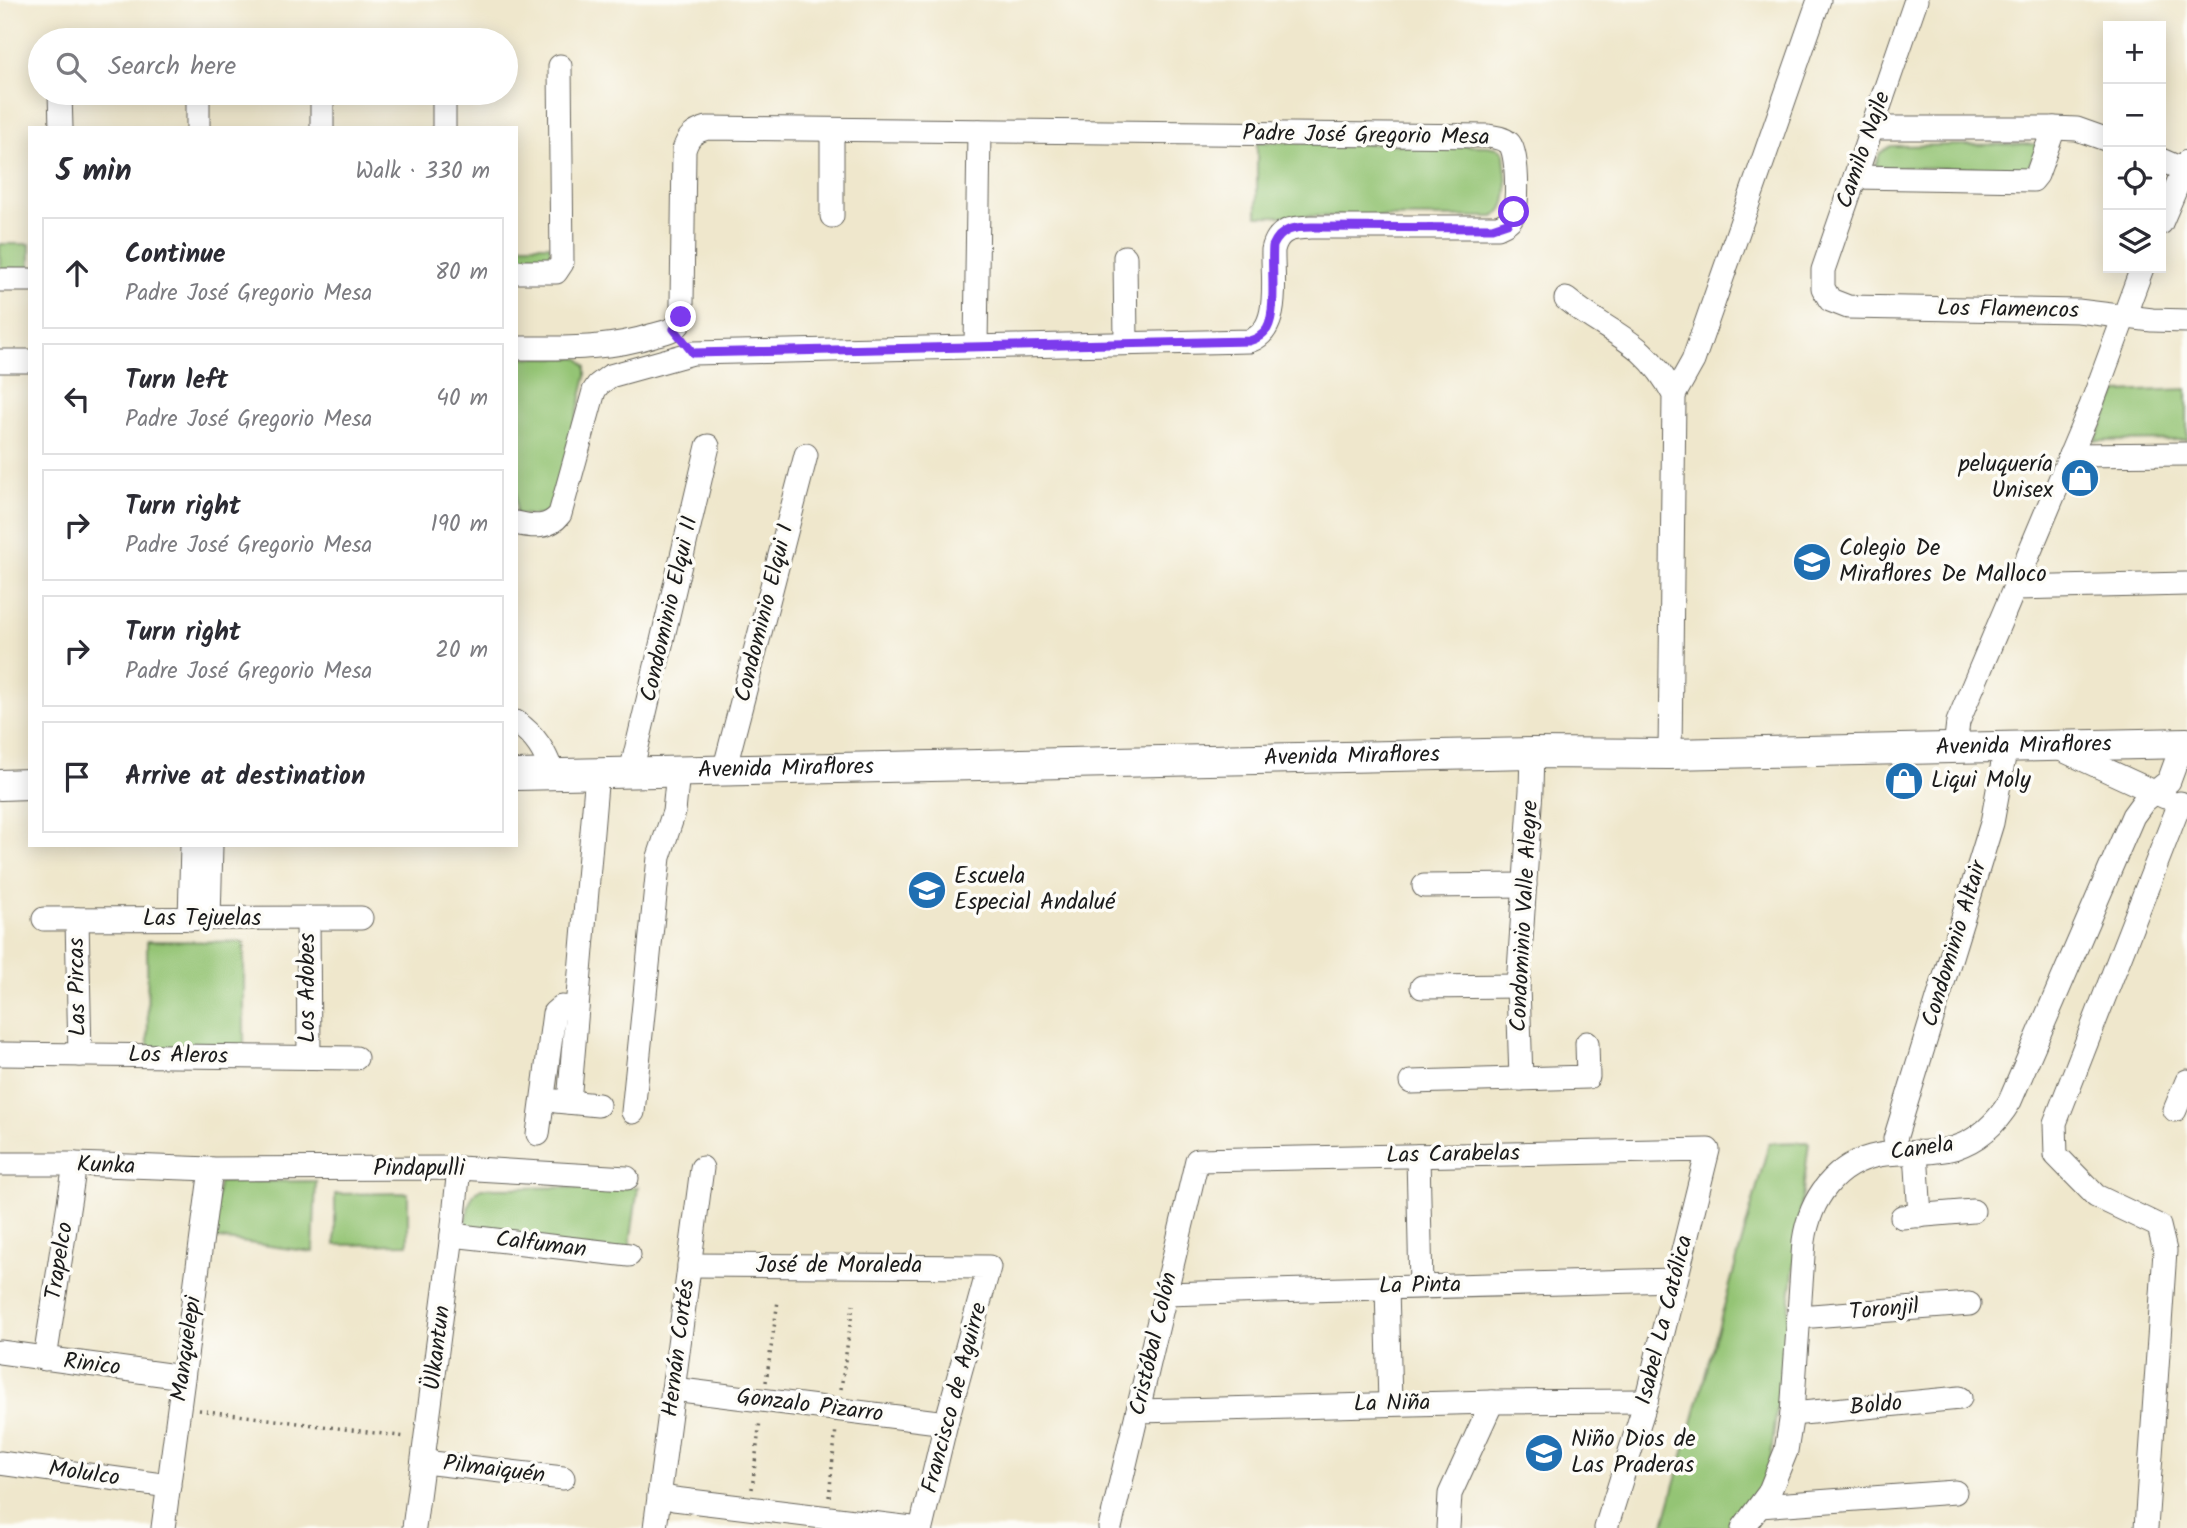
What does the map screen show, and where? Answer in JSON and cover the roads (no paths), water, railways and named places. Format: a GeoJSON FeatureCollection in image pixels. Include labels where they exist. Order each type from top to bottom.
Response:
{"type":"FeatureCollection","features":[{"type":"Feature","properties":{"kind":"main road","name":"Avenida Miraflores"},"geometry":{"type":"LineString","coordinates":[[518,775],[1532,753],[1671,754],[2185,743]]}},
{"type":"Feature","properties":{"kind":"main road"},"geometry":{"type":"LineString","coordinates":[[0,785],[28,784]]}},
{"type":"Feature","properties":{"kind":"street"},"geometry":{"type":"LineString","coordinates":[[1674,396],[1693,361],[1819,0]]}},
{"type":"Feature","properties":{"kind":"street","name":"Camilo Najle"},"geometry":{"type":"LineString","coordinates":[[1830,300],[1824,288],[1823,270],[1916,0]]}},
{"type":"Feature","properties":{"kind":"street"},"geometry":{"type":"LineString","coordinates":[[518,272],[556,272],[562,263],[560,66]]}},
{"type":"Feature","properties":{"kind":"street"},"geometry":{"type":"LineString","coordinates":[[61,105],[61,126]]}},
{"type":"Feature","properties":{"kind":"street"},"geometry":{"type":"LineString","coordinates":[[198,105],[198,126]]}},
{"type":"Feature","properties":{"kind":"street"},"geometry":{"type":"LineString","coordinates":[[322,105],[322,126]]}},
{"type":"Feature","properties":{"kind":"street"},"geometry":{"type":"LineString","coordinates":[[444,105],[444,126]]}},
{"type":"Feature","properties":{"kind":"street","name":"Padre José Gregorio Mesa"},"geometry":{"type":"LineString","coordinates":[[594,391],[610,376],[693,353],[1238,342],[1258,338],[1265,331],[1271,317],[1273,246],[1279,235],[1290,229],[1312,227],[1492,228],[1507,223],[1515,208],[1515,162],[1512,147],[1501,139],[1488,136],[712,128],[698,131],[691,135],[683,156],[681,320],[674,329]]}},
{"type":"Feature","properties":{"kind":"street"},"geometry":{"type":"LineString","coordinates":[[1872,128],[2054,128],[2086,131],[2103,138]]}},
{"type":"Feature","properties":{"kind":"street"},"geometry":{"type":"LineString","coordinates":[[1855,177],[2033,180],[2054,128]]}},
{"type":"Feature","properties":{"kind":"street"},"geometry":{"type":"LineString","coordinates":[[832,130],[832,216]]}},
{"type":"Feature","properties":{"kind":"street"},"geometry":{"type":"LineString","coordinates":[[976,346],[979,131]]}},
{"type":"Feature","properties":{"kind":"street"},"geometry":{"type":"LineString","coordinates":[[2166,161],[2185,166],[2180,193],[2166,215]]}},
{"type":"Feature","properties":{"kind":"street"},"geometry":{"type":"LineString","coordinates":[[1125,257],[1126,343]]}},
{"type":"Feature","properties":{"kind":"street"},"geometry":{"type":"LineString","coordinates":[[1955,748],[1958,722],[2070,455],[2140,273]]}},
{"type":"Feature","properties":{"kind":"street"},"geometry":{"type":"LineString","coordinates":[[0,280],[28,280]]}},
{"type":"Feature","properties":{"kind":"street"},"geometry":{"type":"LineString","coordinates":[[1566,299],[1630,341],[1649,358],[1664,375],[1674,396],[1671,754]]}},
{"type":"Feature","properties":{"kind":"street","name":"Los Flamencos"},"geometry":{"type":"LineString","coordinates":[[1830,300],[1848,307],[2078,311],[2187,321]]}},
{"type":"Feature","properties":{"kind":"street"},"geometry":{"type":"LineString","coordinates":[[518,348],[583,348],[635,341],[674,329],[693,353]]}},
{"type":"Feature","properties":{"kind":"street"},"geometry":{"type":"LineString","coordinates":[[518,523],[544,526],[553,522],[560,514],[594,391],[592,364],[583,348]]}},
{"type":"Feature","properties":{"kind":"street"},"geometry":{"type":"LineString","coordinates":[[0,361],[28,361]]}},
{"type":"Feature","properties":{"kind":"street","name":"Condominio Elqui II"},"geometry":{"type":"LineString","coordinates":[[631,772],[708,446]]}},
{"type":"Feature","properties":{"kind":"street","name":"Condominio Elqui I"},"geometry":{"type":"LineString","coordinates":[[724,771],[806,454]]}},
{"type":"Feature","properties":{"kind":"street"},"geometry":{"type":"LineString","coordinates":[[2070,455],[2187,454]]}},
{"type":"Feature","properties":{"kind":"street"},"geometry":{"type":"LineString","coordinates":[[2015,588],[2187,584]]}},
{"type":"Feature","properties":{"kind":"street"},"geometry":{"type":"LineString","coordinates":[[518,724],[544,750],[553,774]]}},
{"type":"Feature","properties":{"kind":"street","name":"Canela"},"geometry":{"type":"LineString","coordinates":[[1743,1528],[1773,1486],[1788,1442],[1805,1230],[1812,1207],[1829,1182],[1852,1164],[1880,1155],[1940,1151],[1969,1142],[1988,1130],[2003,1114],[2133,816],[2144,801],[2164,786],[2172,776],[2185,743]]}},
{"type":"Feature","properties":{"kind":"street","name":"Condominio Altair"},"geometry":{"type":"LineString","coordinates":[[1895,1139],[1992,823],[2006,746]]}},
{"type":"Feature","properties":{"kind":"street"},"geometry":{"type":"LineString","coordinates":[[2053,746],[2154,794],[2183,804],[2055,1122],[2056,1155],[2095,1196],[2159,1226],[2165,1251],[2146,1528]]}},
{"type":"Feature","properties":{"kind":"street","name":"Condominio Valle Alegre"},"geometry":{"type":"LineString","coordinates":[[1521,1079],[1518,986],[1532,753]]}},
{"type":"Feature","properties":{"kind":"street"},"geometry":{"type":"LineString","coordinates":[[634,1112],[659,857],[674,812],[678,771]]}},
{"type":"Feature","properties":{"kind":"street"},"geometry":{"type":"LineString","coordinates":[[569,1102],[597,773]]}},
{"type":"Feature","properties":{"kind":"street"},"geometry":{"type":"LineString","coordinates":[[192,847],[200,919]]}},
{"type":"Feature","properties":{"kind":"street"},"geometry":{"type":"LineString","coordinates":[[200,919],[211,847]]}},
{"type":"Feature","properties":{"kind":"street"},"geometry":{"type":"LineString","coordinates":[[1424,886],[1525,885]]}},
{"type":"Feature","properties":{"kind":"street","name":"Los Adobes"},"geometry":{"type":"LineString","coordinates":[[308,918],[309,1057]]}},
{"type":"Feature","properties":{"kind":"street","name":"Las Tejuelas"},"geometry":{"type":"LineString","coordinates":[[44,919],[361,919]]}},
{"type":"Feature","properties":{"kind":"street","name":"Las Pircas"},"geometry":{"type":"LineString","coordinates":[[77,919],[80,1055]]}},
{"type":"Feature","properties":{"kind":"street"},"geometry":{"type":"LineString","coordinates":[[1422,987],[1518,986]]}},
{"type":"Feature","properties":{"kind":"street"},"geometry":{"type":"LineString","coordinates":[[538,1134],[554,1013],[561,1007],[577,1007]]}},
{"type":"Feature","properties":{"kind":"street"},"geometry":{"type":"LineString","coordinates":[[1411,1082],[1588,1077],[1587,1043]]}},
{"type":"Feature","properties":{"kind":"street","name":"Los Aleros"},"geometry":{"type":"LineString","coordinates":[[0,1054],[356,1058]]}},
{"type":"Feature","properties":{"kind":"street"},"geometry":{"type":"LineString","coordinates":[[2175,1110],[2187,1081]]}},
{"type":"Feature","properties":{"kind":"street"},"geometry":{"type":"LineString","coordinates":[[543,1100],[598,1105]]}},
{"type":"Feature","properties":{"kind":"street","name":"Las Carabelas"},"geometry":{"type":"LineString","coordinates":[[1197,1160],[1708,1150]]}},
{"type":"Feature","properties":{"kind":"street","name":"Isabel La Católica"},"geometry":{"type":"LineString","coordinates":[[1606,1528],[1646,1401],[1708,1150]]}},
{"type":"Feature","properties":{"kind":"street"},"geometry":{"type":"LineString","coordinates":[[1916,1152],[1911,1216],[1973,1211]]}},
{"type":"Feature","properties":{"kind":"street"},"geometry":{"type":"LineString","coordinates":[[1418,1156],[1421,1286]]}},
{"type":"Feature","properties":{"kind":"street","name":"Cristóbal Colón"},"geometry":{"type":"LineString","coordinates":[[1110,1528],[1197,1160]]}},
{"type":"Feature","properties":{"kind":"street","name":"Kunka"},"geometry":{"type":"LineString","coordinates":[[0,1164],[211,1169]]}},
{"type":"Feature","properties":{"kind":"street","name":"Trapelco"},"geometry":{"type":"LineString","coordinates":[[45,1359],[75,1164]]}},
{"type":"Feature","properties":{"kind":"street","name":"Pindapulli"},"geometry":{"type":"LineString","coordinates":[[211,1169],[459,1168],[627,1178]]}},
{"type":"Feature","properties":{"kind":"street","name":"Ülkantun"},"geometry":{"type":"LineString","coordinates":[[414,1528],[459,1168]]}},
{"type":"Feature","properties":{"kind":"street","name":"Hernán Cortés"},"geometry":{"type":"LineString","coordinates":[[655,1528],[702,1168]]}},
{"type":"Feature","properties":{"kind":"street","name":"Manquelepi"},"geometry":{"type":"LineString","coordinates":[[163,1528],[211,1169]]}},
{"type":"Feature","properties":{"kind":"street","name":"Calfuman"},"geometry":{"type":"LineString","coordinates":[[452,1235],[629,1255]]}},
{"type":"Feature","properties":{"kind":"street","name":"José de Moraleda"},"geometry":{"type":"LineString","coordinates":[[689,1265],[989,1267]]}},
{"type":"Feature","properties":{"kind":"street","name":"Francisco de Aguirre"},"geometry":{"type":"LineString","coordinates":[[921,1528],[946,1423],[989,1267]]}},
{"type":"Feature","properties":{"kind":"street","name":"La Pinta"},"geometry":{"type":"LineString","coordinates":[[1166,1294],[1675,1280]]}},
{"type":"Feature","properties":{"kind":"street"},"geometry":{"type":"LineString","coordinates":[[1387,1287],[1390,1404]]}},
{"type":"Feature","properties":{"kind":"street","name":"Toronjil"},"geometry":{"type":"LineString","coordinates":[[1798,1317],[1969,1304]]}},
{"type":"Feature","properties":{"kind":"street","name":"Rinico"},"geometry":{"type":"LineString","coordinates":[[0,1352],[183,1377]]}},
{"type":"Feature","properties":{"kind":"street","name":"Gonzalo Pizarro"},"geometry":{"type":"LineString","coordinates":[[673,1389],[946,1423]]}},
{"type":"Feature","properties":{"kind":"street","name":"Boldo"},"geometry":{"type":"LineString","coordinates":[[1792,1414],[1960,1398]]}},
{"type":"Feature","properties":{"kind":"street","name":"La Niña"},"geometry":{"type":"LineString","coordinates":[[1138,1411],[1646,1401]]}},
{"type":"Feature","properties":{"kind":"street"},"geometry":{"type":"LineString","coordinates":[[1448,1528],[1450,1494],[1492,1402]]}},
{"type":"Feature","properties":{"kind":"street","name":"Pilmaiquén"},"geometry":{"type":"LineString","coordinates":[[425,1451],[563,1478]]}},
{"type":"Feature","properties":{"kind":"street","name":"Molulco"},"geometry":{"type":"LineString","coordinates":[[0,1463],[169,1486]]}},
{"type":"Feature","properties":{"kind":"street"},"geometry":{"type":"LineString","coordinates":[[1760,1506],[1955,1492]]}},
{"type":"Feature","properties":{"kind":"street"},"geometry":{"type":"LineString","coordinates":[[659,1495],[912,1528]]}},
{"type":"Feature","properties":{"kind":"place","name":"peluquería Unisex"},"geometry":{"type":"Point","coordinates":[2080,478]}},
{"type":"Feature","properties":{"kind":"place","name":"Colegio De Miraflores De Malloco"},"geometry":{"type":"Point","coordinates":[1812,562]}},
{"type":"Feature","properties":{"kind":"place","name":"Liqui Moly"},"geometry":{"type":"Point","coordinates":[1904,781]}},
{"type":"Feature","properties":{"kind":"place","name":"Escuela Especial Andalué"},"geometry":{"type":"Point","coordinates":[927,890]}},
{"type":"Feature","properties":{"kind":"place","name":"Niño Dios de Las Praderas"},"geometry":{"type":"Point","coordinates":[1544,1453]}}]}
